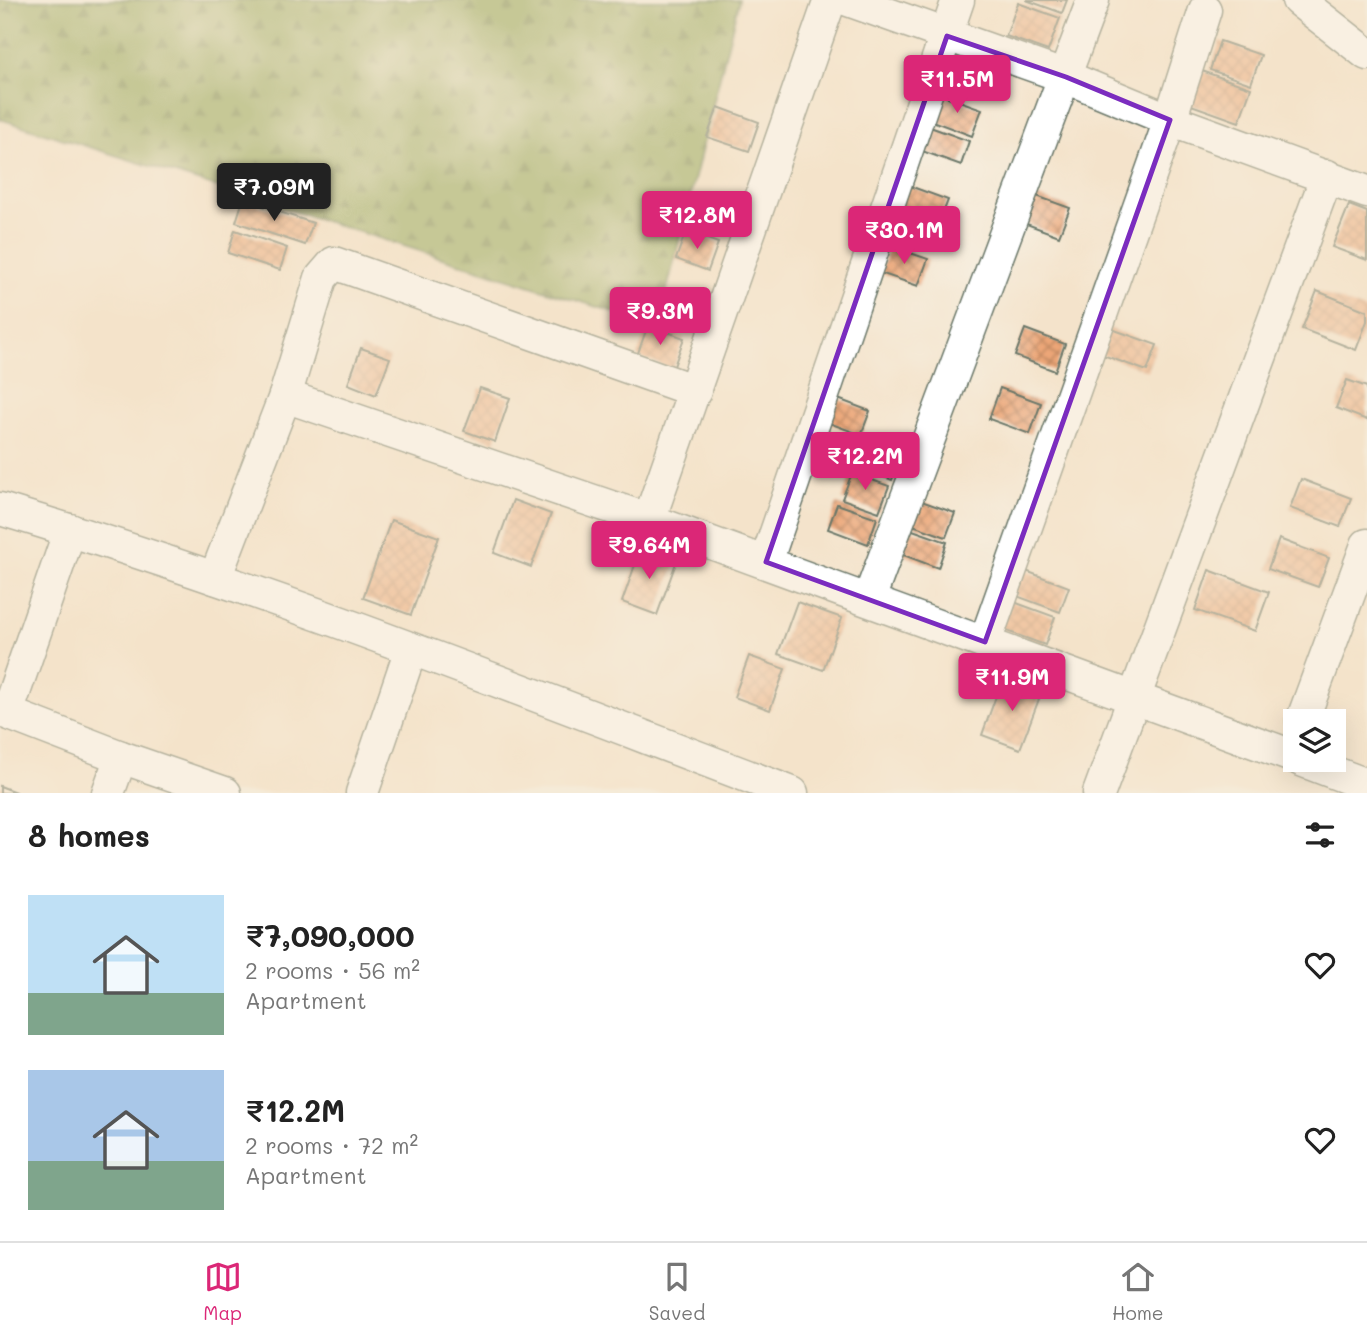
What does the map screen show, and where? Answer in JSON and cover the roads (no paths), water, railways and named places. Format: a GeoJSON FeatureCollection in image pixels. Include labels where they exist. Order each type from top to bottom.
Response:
{"type":"FeatureCollection","features":[{"type":"Feature","properties":{"kind":"street"},"geometry":{"type":"LineString","coordinates":[[649,520],[830,0]]}},
{"type":"Feature","properties":{"kind":"street"},"geometry":{"type":"LineString","coordinates":[[848,0],[1066,76],[1170,120],[1367,192]]}},
{"type":"Feature","properties":{"kind":"street"},"geometry":{"type":"LineString","coordinates":[[766,562],[958,0]]}},
{"type":"Feature","properties":{"kind":"street"},"geometry":{"type":"LineString","coordinates":[[869,600],[1093,0]]}},
{"type":"Feature","properties":{"kind":"street"},"geometry":{"type":"LineString","coordinates":[[1298,0],[1367,54]]}},
{"type":"Feature","properties":{"kind":"street"},"geometry":{"type":"LineString","coordinates":[[985,642],[1170,120],[1205,10]]}},
{"type":"Feature","properties":{"kind":"street"},"geometry":{"type":"LineString","coordinates":[[1099,793],[1326,176]]}},
{"type":"Feature","properties":{"kind":"street"},"geometry":{"type":"LineString","coordinates":[[215,579],[285,396],[321,278],[334,263],[695,390]]}},
{"type":"Feature","properties":{"kind":"street"},"geometry":{"type":"LineString","coordinates":[[285,396],[649,520],[1134,698],[1283,749]]}},
{"type":"Feature","properties":{"kind":"street"},"geometry":{"type":"LineString","coordinates":[[0,509],[215,579],[411,649],[792,793]]}},
{"type":"Feature","properties":{"kind":"street"},"geometry":{"type":"LineString","coordinates":[[70,530],[4,723],[121,757],[225,793]]}},
{"type":"Feature","properties":{"kind":"street"},"geometry":{"type":"LineString","coordinates":[[1307,709],[1367,545]]}},
{"type":"Feature","properties":{"kind":"street"},"geometry":{"type":"LineString","coordinates":[[362,793],[411,649]]}},
{"type":"Feature","properties":{"kind":"street"},"geometry":{"type":"LineString","coordinates":[[108,793],[121,757]]}},
{"type":"Feature","properties":{"kind":"street"},"geometry":{"type":"LineString","coordinates":[[1338,772],[1367,785]]}}]}
